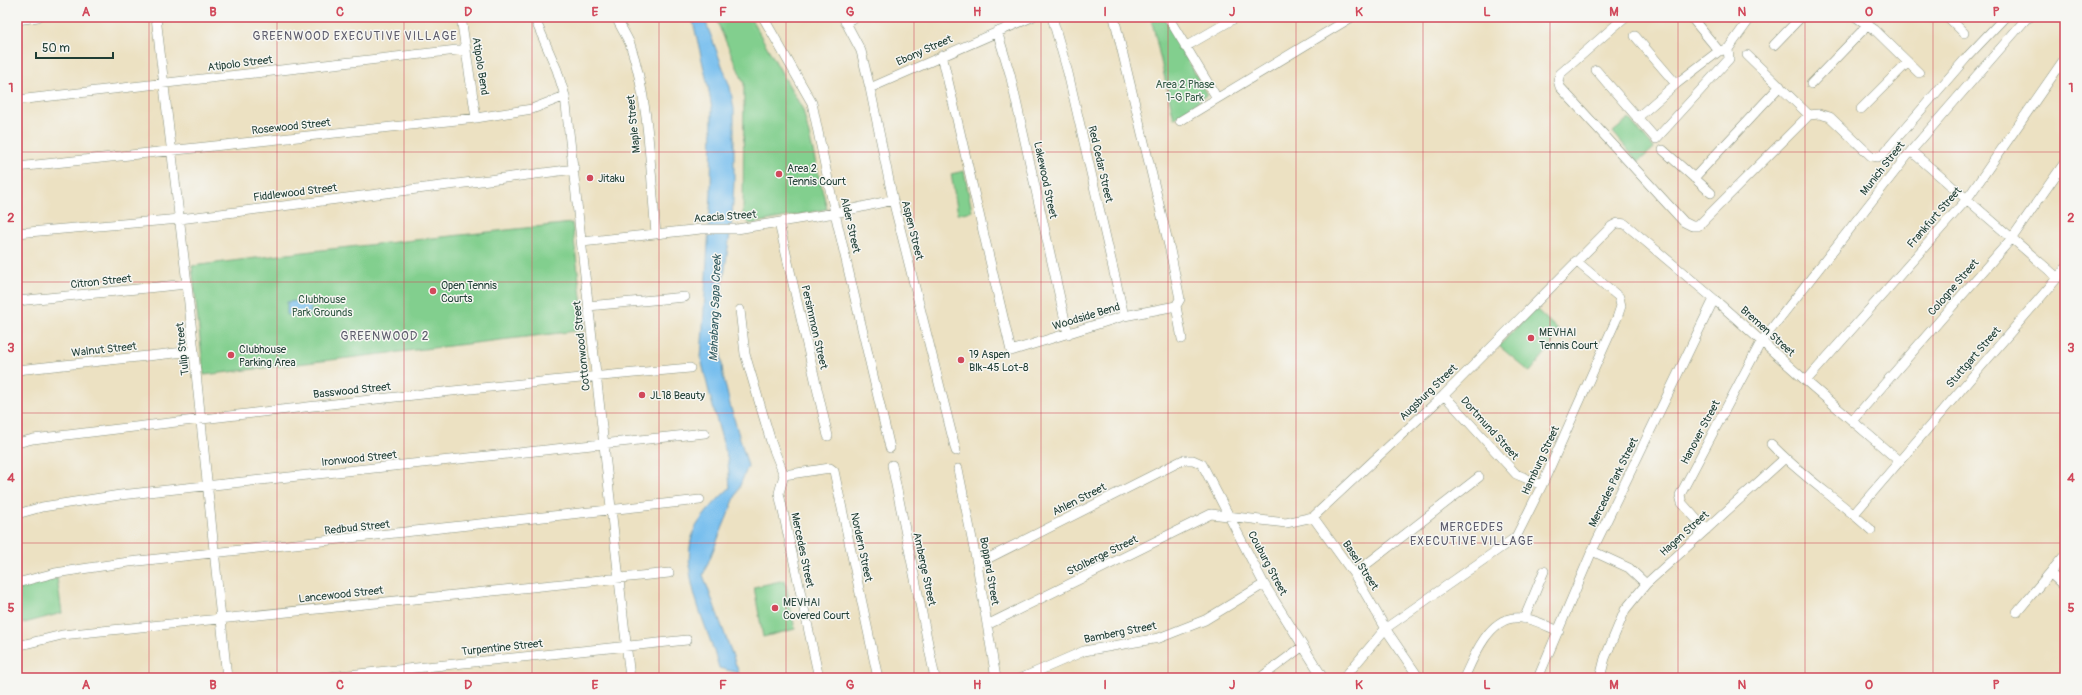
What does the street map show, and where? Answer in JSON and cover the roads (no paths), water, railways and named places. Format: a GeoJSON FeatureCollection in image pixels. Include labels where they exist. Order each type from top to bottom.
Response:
{"type":"FeatureCollection","features":[{"type":"Feature","properties":{"kind":"street"},"geometry":{"type":"LineString","coordinates":[[17,20],[38,17]]}},
{"type":"Feature","properties":{"kind":"street","name":"Tulip Street"},"geometry":{"type":"LineString","coordinates":[[156,17],[202,419],[227,678]]}},
{"type":"Feature","properties":{"kind":"street","name":"Atipolo Bend"},"geometry":{"type":"LineString","coordinates":[[461,17],[476,118]]}},
{"type":"Feature","properties":{"kind":"street","name":"Cottonwood Street"},"geometry":{"type":"LineString","coordinates":[[534,17],[557,70],[566,96],[630,678]]}},
{"type":"Feature","properties":{"kind":"street","name":"Maple Street"},"geometry":{"type":"LineString","coordinates":[[616,17],[629,42],[637,67],[644,99],[656,233]]}},
{"type":"Feature","properties":{"kind":"street","name":"Alder Street"},"geometry":{"type":"LineString","coordinates":[[763,17],[812,103],[835,213],[890,448]]}},
{"type":"Feature","properties":{"kind":"street"},"geometry":{"type":"LineString","coordinates":[[844,19],[856,17]]}},
{"type":"Feature","properties":{"kind":"street","name":"Ebony Street"},"geometry":{"type":"LineString","coordinates":[[870,88],[942,55],[1032,17]]}},
{"type":"Feature","properties":{"kind":"street","name":"Red Cedar Street"},"geometry":{"type":"LineString","coordinates":[[1052,17],[1068,73],[1124,316]]}},
{"type":"Feature","properties":{"kind":"street"},"geometry":{"type":"LineString","coordinates":[[1114,17],[1176,280],[1180,299],[1176,306],[1182,339]]}},
{"type":"Feature","properties":{"kind":"street"},"geometry":{"type":"LineString","coordinates":[[1168,17],[1217,98]]}},
{"type":"Feature","properties":{"kind":"street"},"geometry":{"type":"LineString","coordinates":[[1186,47],[1237,17]]}},
{"type":"Feature","properties":{"kind":"street"},"geometry":{"type":"LineString","coordinates":[[1180,121],[1352,17]]}},
{"type":"Feature","properties":{"kind":"street"},"geometry":{"type":"LineString","coordinates":[[1625,17],[1560,74],[1558,80],[1560,87],[1649,186],[1688,224],[1698,226],[1809,115],[1819,114],[1830,117],[1871,156],[1878,157],[1883,154],[1967,57],[2006,17]]}},
{"type":"Feature","properties":{"kind":"street"},"geometry":{"type":"LineString","coordinates":[[1691,17],[1719,51]]}},
{"type":"Feature","properties":{"kind":"street"},"geometry":{"type":"LineString","coordinates":[[1596,70],[1656,139],[1729,59],[1728,49],[1751,17]]}},
{"type":"Feature","properties":{"kind":"street"},"geometry":{"type":"LineString","coordinates":[[1774,45],[1801,17]]}},
{"type":"Feature","properties":{"kind":"street"},"geometry":{"type":"LineString","coordinates":[[1856,17],[1869,20],[1919,73]]}},
{"type":"Feature","properties":{"kind":"street"},"geometry":{"type":"LineString","coordinates":[[1948,17],[1964,33]]}},
{"type":"Feature","properties":{"kind":"street","name":"Munich Street"},"geometry":{"type":"LineString","coordinates":[[1761,342],[1911,150],[2026,19],[2030,17]]}},
{"type":"Feature","properties":{"kind":"street","name":"Aspen Street"},"geometry":{"type":"LineString","coordinates":[[844,19],[861,51],[893,200],[956,451]]}},
{"type":"Feature","properties":{"kind":"street"},"geometry":{"type":"LineString","coordinates":[[1811,84],[1862,31],[1869,20]]}},
{"type":"Feature","properties":{"kind":"street","name":"Lakewood Street"},"geometry":{"type":"LineString","coordinates":[[997,32],[1010,74],[1068,334]]}},
{"type":"Feature","properties":{"kind":"street"},"geometry":{"type":"LineString","coordinates":[[1635,36],[1676,84]]}},
{"type":"Feature","properties":{"kind":"street","name":"Atipolo Street"},"geometry":{"type":"LineString","coordinates":[[17,100],[466,49]]}},
{"type":"Feature","properties":{"kind":"street"},"geometry":{"type":"LineString","coordinates":[[1637,118],[1676,84],[1719,51],[1728,49]]}},
{"type":"Feature","properties":{"kind":"street","name":"Woodside Bend"},"geometry":{"type":"LineString","coordinates":[[942,55],[1011,351],[1124,316],[1176,306]]}},
{"type":"Feature","properties":{"kind":"street"},"geometry":{"type":"LineString","coordinates":[[1747,55],[1809,115]]}},
{"type":"Feature","properties":{"kind":"street","name":"Frankfurt Street"},"geometry":{"type":"LineString","coordinates":[[1806,381],[1967,199],[2065,58]]}},
{"type":"Feature","properties":{"kind":"street"},"geometry":{"type":"LineString","coordinates":[[1861,109],[1908,62]]}},
{"type":"Feature","properties":{"kind":"street"},"geometry":{"type":"LineString","coordinates":[[1694,178],[1780,86]]}},
{"type":"Feature","properties":{"kind":"street","name":"Rosewood Street"},"geometry":{"type":"LineString","coordinates":[[17,167],[476,118],[532,109],[566,96]]}},
{"type":"Feature","properties":{"kind":"street"},"geometry":{"type":"LineString","coordinates":[[1664,150],[1710,192]]}},
{"type":"Feature","properties":{"kind":"street"},"geometry":{"type":"LineString","coordinates":[[1911,150],[2058,278]]}},
{"type":"Feature","properties":{"kind":"street","name":"Cologne Street"},"geometry":{"type":"LineString","coordinates":[[1852,421],[2012,238],[2065,162]]}},
{"type":"Feature","properties":{"kind":"street","name":"Fiddlewood Street"},"geometry":{"type":"LineString","coordinates":[[17,233],[180,219],[574,169]]}},
{"type":"Feature","properties":{"kind":"street","name":"Acacia Street"},"geometry":{"type":"LineString","coordinates":[[582,242],[702,229],[737,229],[835,213],[893,200]]}},
{"type":"Feature","properties":{"kind":"street","name":"Persimmon Street"},"geometry":{"type":"LineString","coordinates":[[779,223],[828,436]]}},
{"type":"Feature","properties":{"kind":"street","name":"Bremen Street"},"geometry":{"type":"LineString","coordinates":[[1618,223],[1625,224],[1714,299],[1761,342],[1899,461]]}},
{"type":"Feature","properties":{"kind":"street","name":"Augsburg Street"},"geometry":{"type":"LineString","coordinates":[[1313,517],[1444,395],[1576,261],[1612,226],[1618,223]]}},
{"type":"Feature","properties":{"kind":"street","name":"Hamburg Street"},"geometry":{"type":"LineString","coordinates":[[1344,678],[1386,628],[1516,537],[1542,485],[1621,306],[1619,297],[1576,261]]}},
{"type":"Feature","properties":{"kind":"street","name":"Stuttgart Street"},"geometry":{"type":"LineString","coordinates":[[1899,461],[2065,269]]}},
{"type":"Feature","properties":{"kind":"street","name":"Citron Street"},"geometry":{"type":"LineString","coordinates":[[17,301],[187,284]]}},
{"type":"Feature","properties":{"kind":"street"},"geometry":{"type":"LineString","coordinates":[[588,306],[685,297]]}},
{"type":"Feature","properties":{"kind":"street","name":"Mercedes Park Street"},"geometry":{"type":"LineString","coordinates":[[1538,678],[1559,632],[1592,551],[1714,299]]}},
{"type":"Feature","properties":{"kind":"street"},"geometry":{"type":"LineString","coordinates":[[740,310],[745,354],[772,445],[784,475]]}},
{"type":"Feature","properties":{"kind":"street","name":"Hanover Street"},"geometry":{"type":"LineString","coordinates":[[1706,530],[1682,503],[1680,495],[1761,342]]}},
{"type":"Feature","properties":{"kind":"street","name":"Walnut Street"},"geometry":{"type":"LineString","coordinates":[[17,370],[194,351]]}},
{"type":"Feature","properties":{"kind":"street","name":"Basswood Street"},"geometry":{"type":"LineString","coordinates":[[17,443],[33,439],[202,419],[596,376],[690,368]]}},
{"type":"Feature","properties":{"kind":"street","name":"Dortmund Street"},"geometry":{"type":"LineString","coordinates":[[1444,395],[1516,474],[1542,485]]}},
{"type":"Feature","properties":{"kind":"street","name":"Ironwood Street"},"geometry":{"type":"LineString","coordinates":[[17,514],[42,507],[120,495],[705,433]]}},
{"type":"Feature","properties":{"kind":"street"},"geometry":{"type":"LineString","coordinates":[[1771,444],[1785,458],[1854,514],[1871,530]]}},
{"type":"Feature","properties":{"kind":"street","name":"Hagen Street"},"geometry":{"type":"LineString","coordinates":[[1600,678],[1605,658],[1625,610],[1646,584],[1785,458]]}},
{"type":"Feature","properties":{"kind":"street","name":"Ahlen Street"},"geometry":{"type":"LineString","coordinates":[[977,564],[1184,460],[1193,460]]}},
{"type":"Feature","properties":{"kind":"street","name":"Couburg Street"},"geometry":{"type":"LineString","coordinates":[[1193,460],[1202,464],[1264,584],[1323,678]]}},
{"type":"Feature","properties":{"kind":"street"},"geometry":{"type":"LineString","coordinates":[[1854,514],[1899,461]]}},
{"type":"Feature","properties":{"kind":"street","name":"Amberge Street"},"geometry":{"type":"LineString","coordinates":[[892,465],[935,678]]}},
{"type":"Feature","properties":{"kind":"street","name":"Nordern Street"},"geometry":{"type":"LineString","coordinates":[[784,475],[830,468],[834,471],[878,678]]}},
{"type":"Feature","properties":{"kind":"street","name":"Boppard Street"},"geometry":{"type":"LineString","coordinates":[[958,469],[977,564],[996,678]]}},
{"type":"Feature","properties":{"kind":"street","name":"Mercedes Street"},"geometry":{"type":"LineString","coordinates":[[784,475],[778,493],[819,678]]}},
{"type":"Feature","properties":{"kind":"street"},"geometry":{"type":"LineString","coordinates":[[1354,574],[1479,477]]}},
{"type":"Feature","properties":{"kind":"street","name":"Redbud Street"},"geometry":{"type":"LineString","coordinates":[[17,583],[55,573],[129,562],[612,511],[700,500]]}},
{"type":"Feature","properties":{"kind":"street","name":"Stolberge Street"},"geometry":{"type":"LineString","coordinates":[[987,625],[1211,514],[1230,516]]}},
{"type":"Feature","properties":{"kind":"street"},"geometry":{"type":"LineString","coordinates":[[1230,516],[1286,523],[1313,517]]}},
{"type":"Feature","properties":{"kind":"street","name":"Basel Street"},"geometry":{"type":"LineString","coordinates":[[1313,517],[1354,574],[1386,628],[1419,678]]}},
{"type":"Feature","properties":{"kind":"street"},"geometry":{"type":"LineString","coordinates":[[1592,551],[1628,568],[1646,584]]}},
{"type":"Feature","properties":{"kind":"street"},"geometry":{"type":"LineString","coordinates":[[2017,612],[2065,555]]}},
{"type":"Feature","properties":{"kind":"street"},"geometry":{"type":"LineString","coordinates":[[1524,619],[1544,571]]}},
{"type":"Feature","properties":{"kind":"street","name":"Lancewood Street"},"geometry":{"type":"LineString","coordinates":[[17,646],[62,635],[669,573]]}},
{"type":"Feature","properties":{"kind":"street"},"geometry":{"type":"LineString","coordinates":[[2050,573],[2065,588]]}},
{"type":"Feature","properties":{"kind":"street","name":"Bamberg Street"},"geometry":{"type":"LineString","coordinates":[[1022,678],[1084,651],[1159,638],[1205,620],[1264,584]]}},
{"type":"Feature","properties":{"kind":"street"},"geometry":{"type":"LineString","coordinates":[[1464,678],[1477,650],[1495,627],[1514,618],[1524,619],[1559,632]]}},
{"type":"Feature","properties":{"kind":"street","name":"Turpentine Street"},"geometry":{"type":"LineString","coordinates":[[319,678],[687,640]]}},
{"type":"Feature","properties":{"kind":"street"},"geometry":{"type":"LineString","coordinates":[[1260,678],[1303,646]]}},
{"type":"Feature","properties":{"kind":"water","name":"Mahabang Sapa Creek"},"geometry":{"type":"Polygon","coordinates":[[[692,17],[704,17],[730,87],[734,109],[734,182],[732,219],[719,312],[720,344],[723,375],[748,466],[703,575],[739,673],[719,668],[692,584],[690,567],[690,550],[695,528],[709,509],[730,488],[728,461],[701,359],[711,194],[712,109],[692,17]]]}},
{"type":"Feature","properties":{"kind":"water"},"geometry":{"type":"Polygon","coordinates":[[[310,300],[311,314],[287,315],[287,302],[310,300]]]}},
{"type":"Feature","properties":{"kind":"place","name":"Area 2 Tennis Court"},"geometry":{"type":"Point","coordinates":[779,174]}},
{"type":"Feature","properties":{"kind":"place","name":"Jitaku"},"geometry":{"type":"Point","coordinates":[590,178]}},
{"type":"Feature","properties":{"kind":"place","name":"Open Tennis Courts"},"geometry":{"type":"Point","coordinates":[433,291]}},
{"type":"Feature","properties":{"kind":"place","name":"MEVHAI Tennis Court"},"geometry":{"type":"Point","coordinates":[1531,338]}},
{"type":"Feature","properties":{"kind":"place","name":"Clubhouse Parking Area"},"geometry":{"type":"Point","coordinates":[231,355]}},
{"type":"Feature","properties":{"kind":"place","name":"19 Aspen Blk-45 Lot-8"},"geometry":{"type":"Point","coordinates":[961,360]}},
{"type":"Feature","properties":{"kind":"place","name":"JL18 Beauty"},"geometry":{"type":"Point","coordinates":[642,395]}},
{"type":"Feature","properties":{"kind":"place","name":"MEVHAI Covered Court"},"geometry":{"type":"Point","coordinates":[775,608]}},
{"type":"Feature","properties":{"kind":"district","name":"GREENWOOD EXECUTIVE VILLAGE"},"geometry":{"type":"Point","coordinates":[355,36]}},
{"type":"Feature","properties":{"kind":"district","name":"GREENWOOD 2"},"geometry":{"type":"Point","coordinates":[385,336]}},
{"type":"Feature","properties":{"kind":"district","name":"MERCEDES EXECUTIVE VILLAGE"},"geometry":{"type":"Point","coordinates":[1472,534]}},
{"type":"Feature","properties":{"kind":"park label","name":"Area 2 Phase 1-G Park"},"geometry":{"type":"Point","coordinates":[1185,90]}},
{"type":"Feature","properties":{"kind":"park label","name":"Clubhouse Park Grounds"},"geometry":{"type":"Point","coordinates":[322,305]}}]}
